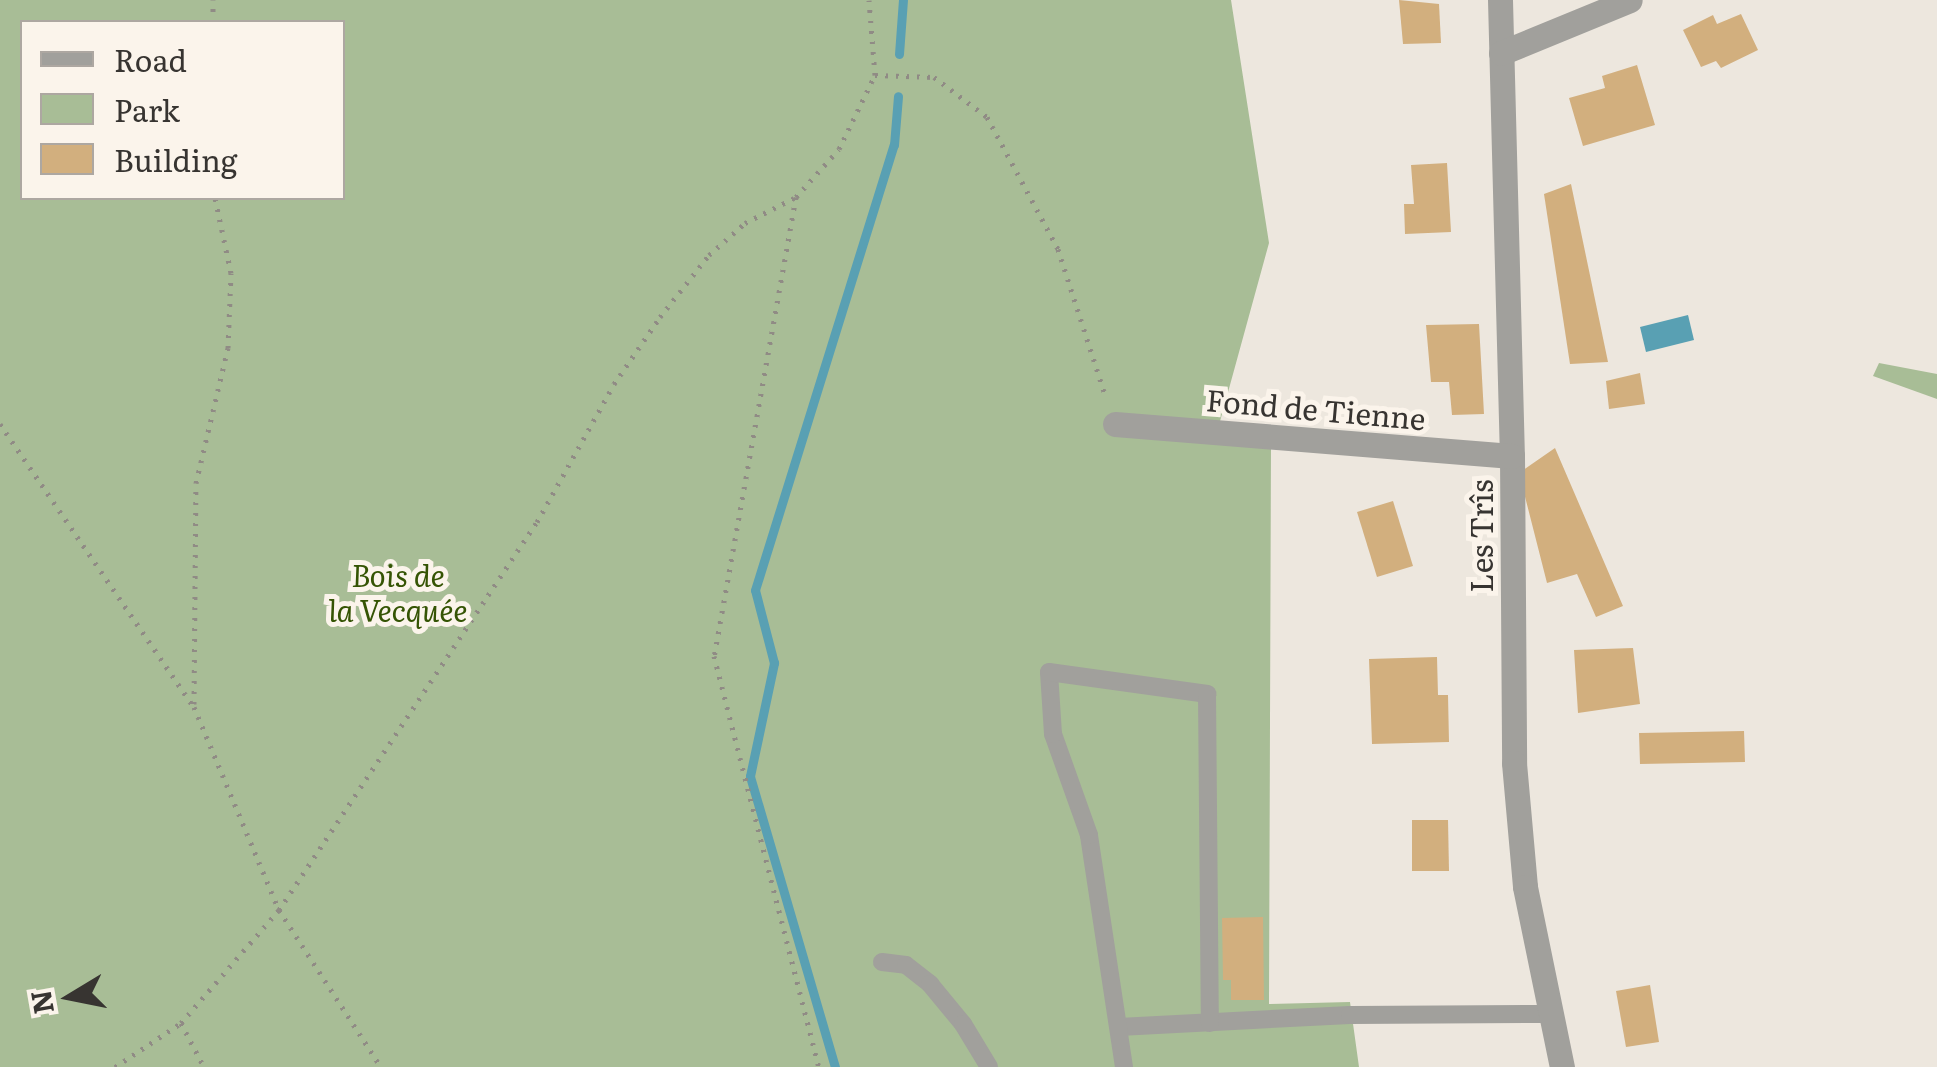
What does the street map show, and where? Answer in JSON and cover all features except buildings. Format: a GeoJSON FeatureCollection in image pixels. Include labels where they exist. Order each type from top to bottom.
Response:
{"type":"FeatureCollection","features":[{"type":"Feature","properties":{"kind":"street","name":"Les Trîs"},"geometry":{"type":"LineString","coordinates":[[1500,0],[1512,456],[1514,763],[1526,887],[1548,1014],[1562,1067]]}},
{"type":"Feature","properties":{"kind":"street"},"geometry":{"type":"LineString","coordinates":[[1501,52],[1630,0]]}},
{"type":"Feature","properties":{"kind":"street","name":"Fond de Tienne"},"geometry":{"type":"LineString","coordinates":[[1115,424],[1512,456]]}},
{"type":"Feature","properties":{"kind":"lane"},"geometry":{"type":"LineString","coordinates":[[1124,1067],[1089,835],[1054,734],[1049,672],[1208,694],[1210,1024]]}},
{"type":"Feature","properties":{"kind":"lane"},"geometry":{"type":"LineString","coordinates":[[882,962],[906,965],[930,984],[963,1024],[989,1067]]}},
{"type":"Feature","properties":{"kind":"lane"},"geometry":{"type":"LineString","coordinates":[[1119,1027],[1350,1015],[1548,1014]]}},
{"type":"Feature","properties":{"kind":"path"},"geometry":{"type":"LineString","coordinates":[[115,1067],[181,1023],[278,910],[537,522],[614,384],[660,317],[709,255],[745,223],[796,197],[839,149],[874,76],[869,0]]}},
{"type":"Feature","properties":{"kind":"path"},"geometry":{"type":"LineString","coordinates":[[874,76],[934,77],[987,118],[1058,249],[1115,424]]}},
{"type":"Feature","properties":{"kind":"path"},"geometry":{"type":"LineString","coordinates":[[796,197],[714,656],[819,1067]]}},
{"type":"Feature","properties":{"kind":"path"},"geometry":{"type":"LineString","coordinates":[[194,707],[196,483],[228,348],[232,273],[215,200]]}},
{"type":"Feature","properties":{"kind":"path"},"geometry":{"type":"LineString","coordinates":[[0,424],[194,707],[278,910],[381,1067]]}},
{"type":"Feature","properties":{"kind":"path"},"geometry":{"type":"LineString","coordinates":[[181,1023],[204,1067]]}},
{"type":"Feature","properties":{"kind":"green space","name":"Bois de la Vecquée"},"geometry":{"type":"Polygon","coordinates":[[[0,0],[1231,0],[1269,243],[1219,425],[1271,444],[1269,1004],[1350,1002],[1359,1067],[0,1067],[0,0]]]}},
{"type":"Feature","properties":{"kind":"green space"},"geometry":{"type":"Polygon","coordinates":[[[1879,363],[1937,374],[1937,399],[1873,376],[1879,363]]]}},
{"type":"Feature","properties":{"kind":"water"},"geometry":{"type":"Polygon","coordinates":[[[1688,315],[1694,340],[1646,352],[1640,327],[1688,315]]]}},
{"type":"Feature","properties":{"kind":"waterway"},"geometry":{"type":"LineString","coordinates":[[899,54],[903,0]]}},
{"type":"Feature","properties":{"kind":"waterway"},"geometry":{"type":"LineString","coordinates":[[835,1067],[750,776],[774,663],[755,590],[894,145],[898,96]]}}]}
